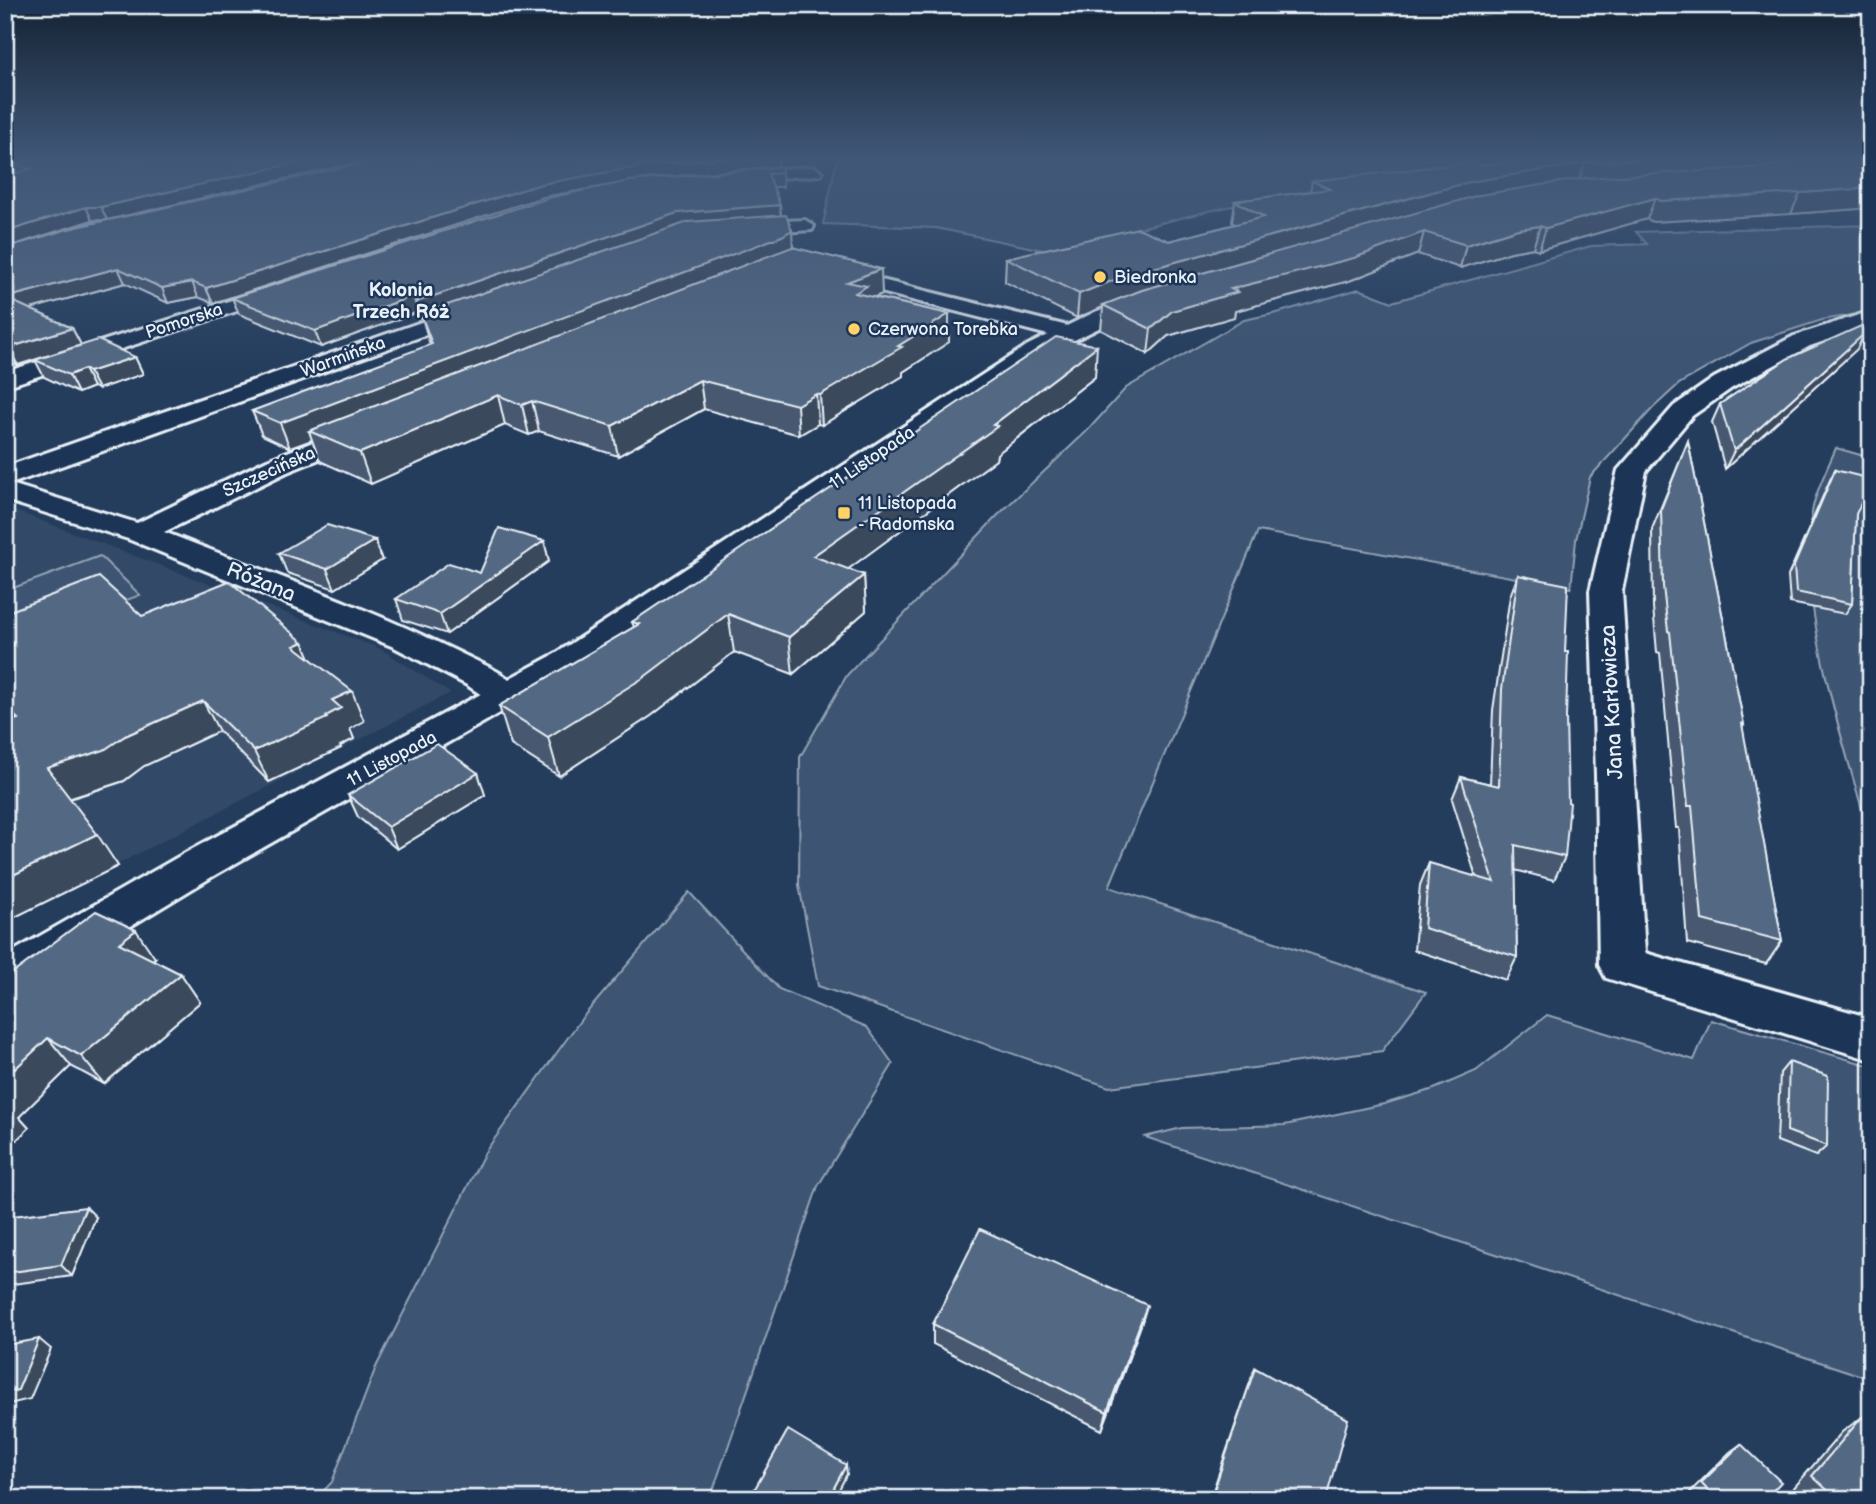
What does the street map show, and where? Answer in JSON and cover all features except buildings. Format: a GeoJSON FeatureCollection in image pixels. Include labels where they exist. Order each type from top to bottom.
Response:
{"type":"FeatureCollection","features":[{"type":"Feature","properties":{"kind":"street"},"geometry":{"type":"LineString","coordinates":[[5,257],[94,229]]}},
{"type":"Feature","properties":{"kind":"street"},"geometry":{"type":"LineString","coordinates":[[75,236],[103,229]]}},
{"type":"Feature","properties":{"kind":"street"},"geometry":{"type":"LineString","coordinates":[[712,232],[756,229]]}},
{"type":"Feature","properties":{"kind":"street"},"geometry":{"type":"LineString","coordinates":[[806,229],[813,260],[1068,333]]}},
{"type":"Feature","properties":{"kind":"street","name":"Pomorska"},"geometry":{"type":"LineString","coordinates":[[5,380],[305,283]]}},
{"type":"Feature","properties":{"kind":"street","name":"11 Listopada"},"geometry":{"type":"LineString","coordinates":[[5,979],[200,864],[508,696],[627,622],[999,373],[1068,333],[1130,307],[1176,292]]}},
{"type":"Feature","properties":{"kind":"street","name":"Warmińska"},"geometry":{"type":"LineString","coordinates":[[5,477],[490,304]]}},
{"type":"Feature","properties":{"kind":"street","name":"Jana Karłowicza"},"geometry":{"type":"LineString","coordinates":[[1871,318],[1802,341],[1723,383],[1683,411],[1632,470],[1606,591],[1616,775],[1622,965],[1871,1039]]}},
{"type":"Feature","properties":{"kind":"street","name":"Szczecińska"},"geometry":{"type":"LineString","coordinates":[[139,534],[277,466],[380,425]]}},
{"type":"Feature","properties":{"kind":"street","name":"Różana"},"geometry":{"type":"LineString","coordinates":[[5,491],[139,534],[406,640],[480,677],[508,696]]}},
{"type":"Feature","properties":{"kind":"shaded area"},"geometry":{"type":"Polygon","coordinates":[[[942,229],[1136,229],[1048,251],[942,229]]]}},
{"type":"Feature","properties":{"kind":"shaded area"},"geometry":{"type":"Polygon","coordinates":[[[1871,229],[1871,312],[1822,320],[1751,343],[1679,384],[1653,408],[1590,477],[1576,540],[1571,588],[1258,531],[1109,887],[1426,992],[1382,1051],[1109,1087],[818,986],[799,885],[800,757],[847,675],[996,517],[1088,430],[1126,388],[1244,320],[1359,289],[1392,302],[1591,246],[1647,244],[1636,232],[1871,229]]]}},
{"type":"Feature","properties":{"kind":"shaded area"},"geometry":{"type":"Polygon","coordinates":[[[1836,448],[1871,458],[1871,842],[1826,675],[1816,630],[1811,586],[1809,545],[1813,507],[1836,448]]]}},
{"type":"Feature","properties":{"kind":"shaded area"},"geometry":{"type":"Polygon","coordinates":[[[5,507],[381,649],[450,693],[5,922],[5,507]]]}},
{"type":"Feature","properties":{"kind":"shaded area"},"geometry":{"type":"Polygon","coordinates":[[[100,556],[140,595],[5,647],[5,591],[100,556]]]}},
{"type":"Feature","properties":{"kind":"shaded area"},"geometry":{"type":"Polygon","coordinates":[[[689,892],[779,989],[867,1027],[893,1064],[818,1186],[710,1499],[316,1499],[332,1482],[376,1367],[485,1152],[582,1018],[689,892]]]}},
{"type":"Feature","properties":{"kind":"shaded area"},"geometry":{"type":"Polygon","coordinates":[[[1547,1015],[1694,1060],[1711,1020],[1871,1066],[1871,1379],[1145,1137],[1182,1128],[1285,1125],[1384,1104],[1434,1089],[1476,1071],[1547,1015]]]}},
{"type":"Feature","properties":{"kind":"place","name":"Biedronka"},"geometry":{"type":"Point","coordinates":[1100,277]}},
{"type":"Feature","properties":{"kind":"place","name":"Czerwona Torebka"},"geometry":{"type":"Point","coordinates":[854,329]}},
{"type":"Feature","properties":{"kind":"place","name":"11 Listopada - Radomska"},"geometry":{"type":"Point","coordinates":[844,513]}},
{"type":"Feature","properties":{"kind":"district","name":"Kolonia Trzech Róż"},"geometry":{"type":"Point","coordinates":[401,301]}}]}
